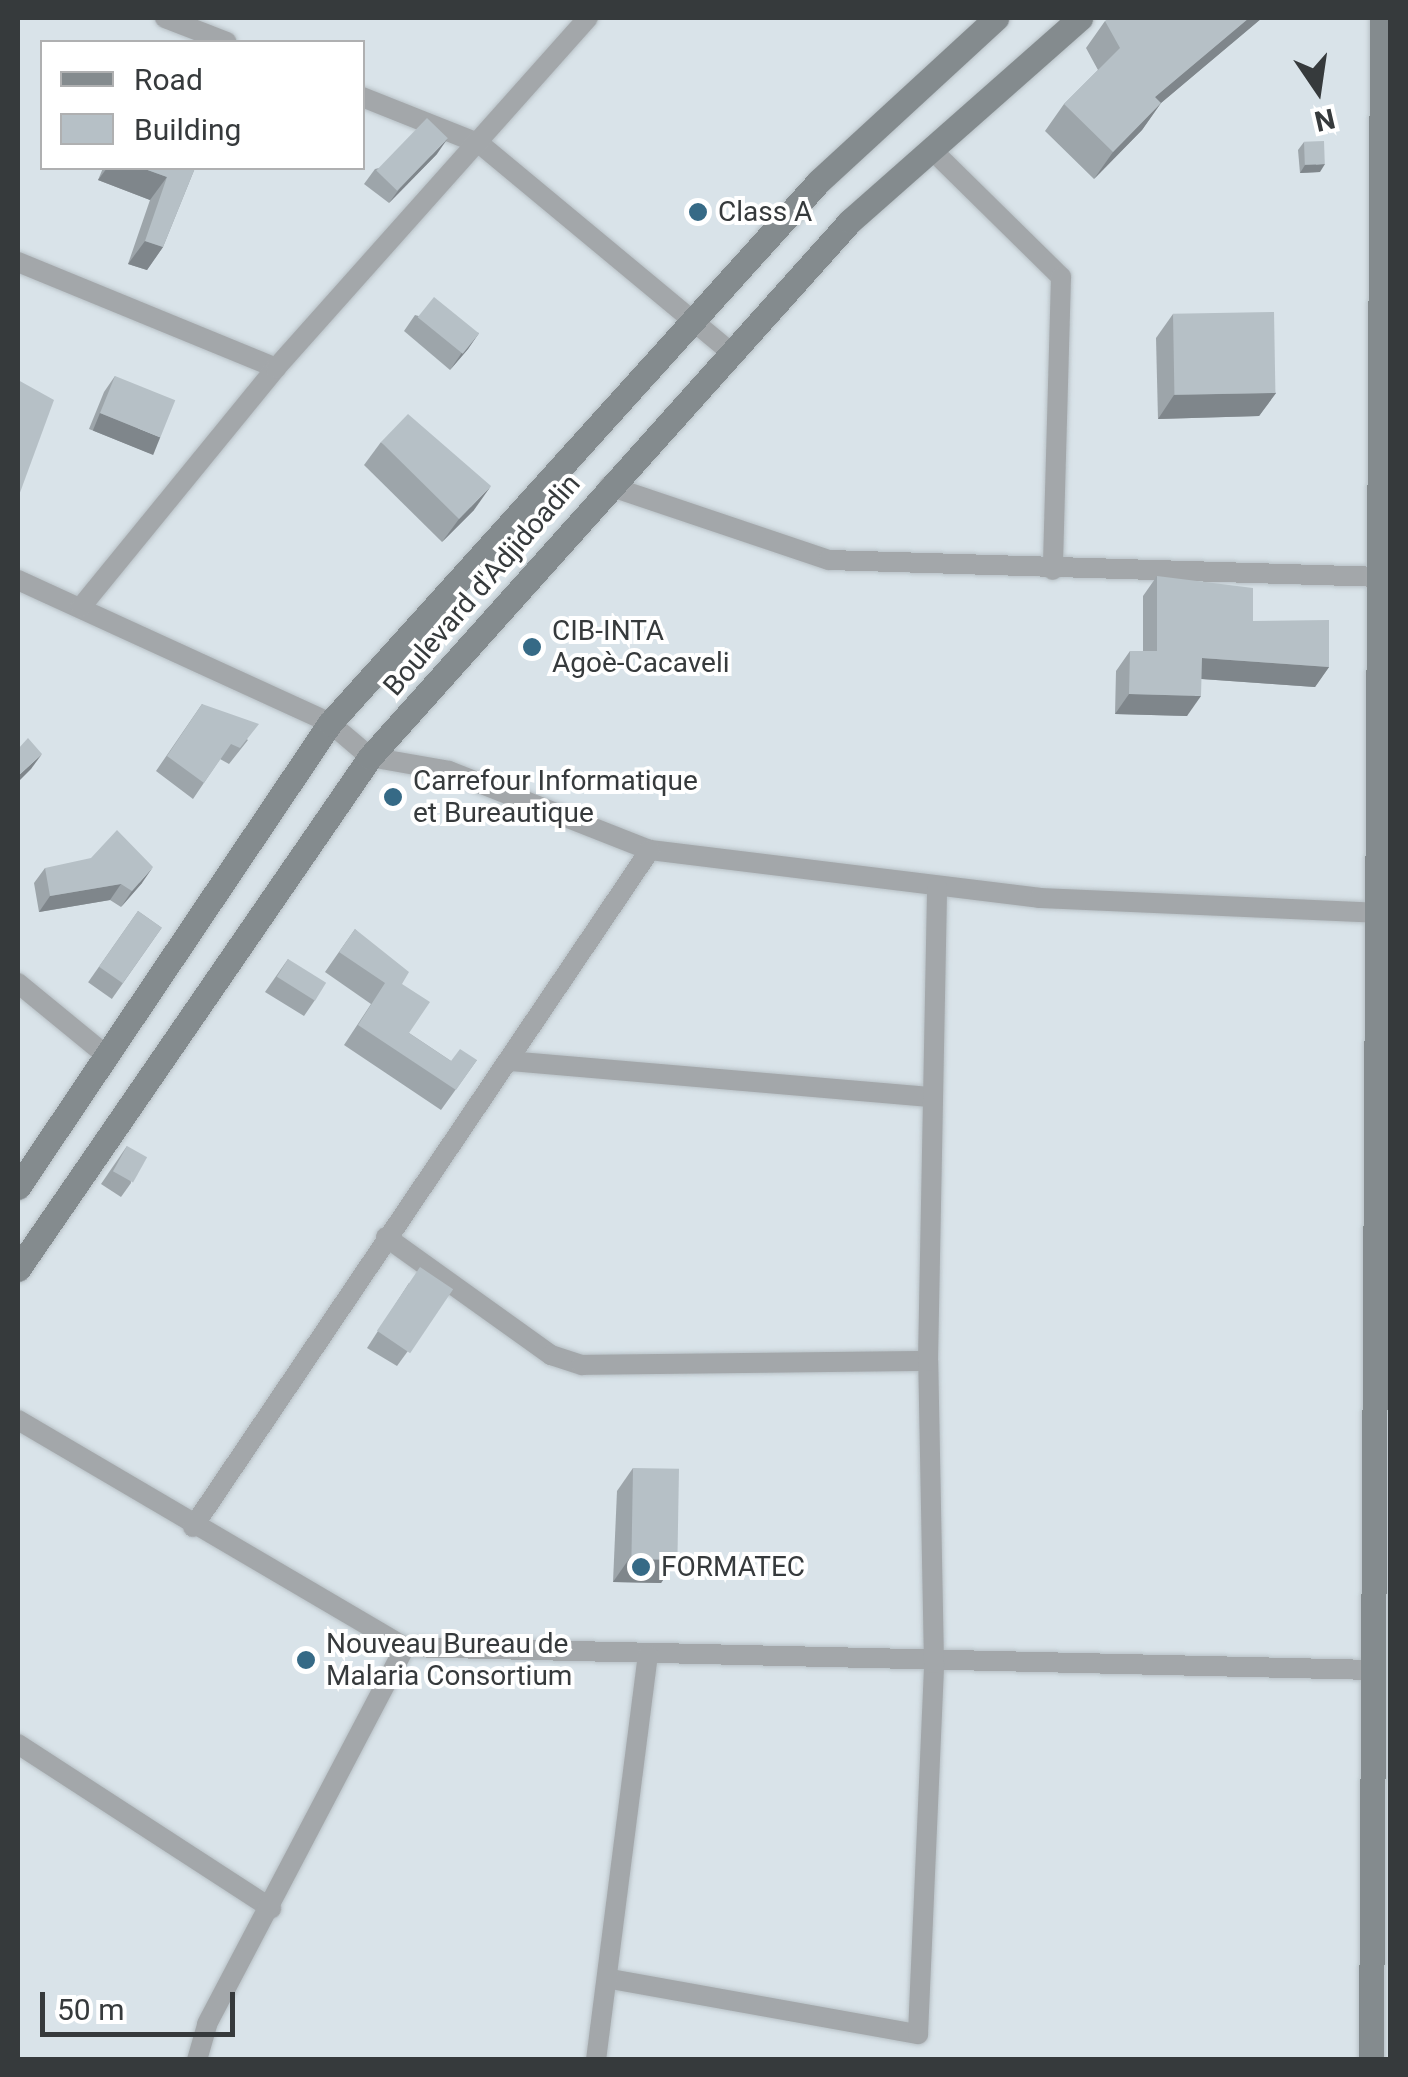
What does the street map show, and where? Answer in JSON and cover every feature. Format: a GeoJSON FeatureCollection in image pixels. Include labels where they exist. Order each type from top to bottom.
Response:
{"type":"FeatureCollection","features":[{"type":"Feature","properties":{"kind":"main road","name":"Boulevard d'Adjidoadin"},"geometry":{"type":"LineString","coordinates":[[18,1187],[330,723],[820,181],[996,18]]}},
{"type":"Feature","properties":{"kind":"main road","name":"Boulevard d'Adjidoadin"},"geometry":{"type":"LineString","coordinates":[[18,1269],[370,758],[729,351],[850,220],[934,152],[1080,18]]}},
{"type":"Feature","properties":{"kind":"main road"},"geometry":{"type":"LineString","coordinates":[[1371,2060],[1382,18]]}},
{"type":"Feature","properties":{"kind":"street"},"geometry":{"type":"LineString","coordinates":[[165,18],[222,40]]}},
{"type":"Feature","properties":{"kind":"street"},"geometry":{"type":"LineString","coordinates":[[81,607],[276,368],[480,144],[588,18]]}},
{"type":"Feature","properties":{"kind":"street"},"geometry":{"type":"LineString","coordinates":[[365,98],[480,144],[696,315],[729,351]]}},
{"type":"Feature","properties":{"kind":"street"},"geometry":{"type":"LineString","coordinates":[[934,152],[1061,277],[1054,570]]}},
{"type":"Feature","properties":{"kind":"street"},"geometry":{"type":"LineString","coordinates":[[18,262],[276,368]]}},
{"type":"Feature","properties":{"kind":"street"},"geometry":{"type":"LineString","coordinates":[[610,486],[829,560],[1054,570],[1381,577]]}},
{"type":"Feature","properties":{"kind":"street"},"geometry":{"type":"LineString","coordinates":[[18,580],[330,723],[370,758],[449,770],[650,850],[937,887],[1378,913]]}},
{"type":"Feature","properties":{"kind":"street"},"geometry":{"type":"LineString","coordinates":[[193,1527],[650,850]]}},
{"type":"Feature","properties":{"kind":"street"},"geometry":{"type":"LineString","coordinates":[[611,1979],[918,2034],[934,1663],[928,1361],[937,887]]}},
{"type":"Feature","properties":{"kind":"street"},"geometry":{"type":"LineString","coordinates":[[18,983],[108,1056]]}},
{"type":"Feature","properties":{"kind":"street"},"geometry":{"type":"LineString","coordinates":[[509,1061],[932,1098]]}},
{"type":"Feature","properties":{"kind":"street"},"geometry":{"type":"LineString","coordinates":[[386,1237],[551,1354],[582,1365],[928,1361]]}},
{"type":"Feature","properties":{"kind":"street"},"geometry":{"type":"LineString","coordinates":[[18,1420],[193,1527],[405,1647],[934,1663],[1373,1670]]}},
{"type":"Feature","properties":{"kind":"street"},"geometry":{"type":"LineString","coordinates":[[197,2060],[405,1647]]}},
{"type":"Feature","properties":{"kind":"street"},"geometry":{"type":"LineString","coordinates":[[596,2060],[611,1979],[648,1655]]}},
{"type":"Feature","properties":{"kind":"street"},"geometry":{"type":"LineString","coordinates":[[18,1744],[271,1908]]}},
{"type":"Feature","properties":{"kind":"building"},"geometry":{"type":"Polygon","coordinates":[[[1249,18],[1155,97],[1161,103],[1113,152],[1064,104],[1120,48],[1105,21],[1249,18]]]}},
{"type":"Feature","properties":{"kind":"building"},"geometry":{"type":"Polygon","coordinates":[[[427,118],[448,138],[397,191],[376,171],[427,118]]]}},
{"type":"Feature","properties":{"kind":"building"},"geometry":{"type":"Polygon","coordinates":[[[1324,141],[1325,164],[1305,165],[1304,142],[1324,141]]]}},
{"type":"Feature","properties":{"kind":"building"},"geometry":{"type":"Polygon","coordinates":[[[148,170],[194,170],[163,247],[145,241],[167,177],[148,170]]]}},
{"type":"Feature","properties":{"kind":"building"},"geometry":{"type":"Polygon","coordinates":[[[434,297],[479,334],[463,354],[418,317],[434,297]]]}},
{"type":"Feature","properties":{"kind":"building"},"geometry":{"type":"Polygon","coordinates":[[[1274,312],[1275,393],[1174,395],[1173,314],[1274,312]]]}},
{"type":"Feature","properties":{"kind":"building"},"geometry":{"type":"Polygon","coordinates":[[[115,376],[175,400],[160,437],[100,413],[115,376]]]}},
{"type":"Feature","properties":{"kind":"building"},"geometry":{"type":"Polygon","coordinates":[[[18,380],[54,400],[18,498],[18,380]]]}},
{"type":"Feature","properties":{"kind":"building"},"geometry":{"type":"Polygon","coordinates":[[[408,414],[491,486],[459,519],[381,442],[408,414]]]}},
{"type":"Feature","properties":{"kind":"building"},"geometry":{"type":"Polygon","coordinates":[[[1157,576],[1253,588],[1253,621],[1329,620],[1329,667],[1202,658],[1201,696],[1129,694],[1130,651],[1157,651],[1157,576]]]}},
{"type":"Feature","properties":{"kind":"building"},"geometry":{"type":"Polygon","coordinates":[[[202,704],[259,724],[240,748],[231,744],[204,783],[167,756],[202,704]]]}},
{"type":"Feature","properties":{"kind":"building"},"geometry":{"type":"Polygon","coordinates":[[[28,738],[42,754],[18,776],[18,749],[28,738]]]}},
{"type":"Feature","properties":{"kind":"building"},"geometry":{"type":"Polygon","coordinates":[[[117,830],[153,867],[132,891],[121,884],[50,896],[45,868],[91,858],[117,830]]]}},
{"type":"Feature","properties":{"kind":"building"},"geometry":{"type":"Polygon","coordinates":[[[138,911],[162,928],[123,983],[99,967],[138,911]]]}},
{"type":"Feature","properties":{"kind":"building"},"geometry":{"type":"Polygon","coordinates":[[[355,929],[409,972],[402,984],[430,1002],[409,1033],[451,1061],[460,1049],[477,1060],[456,1090],[358,1025],[385,983],[339,952],[355,929]]]}},
{"type":"Feature","properties":{"kind":"building"},"geometry":{"type":"Polygon","coordinates":[[[288,959],[326,983],[315,1001],[277,977],[288,959]]]}},
{"type":"Feature","properties":{"kind":"building"},"geometry":{"type":"Polygon","coordinates":[[[127,1146],[147,1157],[133,1183],[113,1171],[127,1146]]]}},
{"type":"Feature","properties":{"kind":"building"},"geometry":{"type":"Polygon","coordinates":[[[420,1267],[453,1289],[410,1353],[377,1331],[420,1267]]]}},
{"type":"Feature","properties":{"kind":"building"},"geometry":{"type":"Polygon","coordinates":[[[633,1468],[679,1469],[677,1560],[631,1559],[633,1468]]]}},
{"type":"Feature","properties":{"kind":"place","name":"Class A"},"geometry":{"type":"Point","coordinates":[698,212]}},
{"type":"Feature","properties":{"kind":"place","name":"CIB-INTA Agoè-Cacaveli"},"geometry":{"type":"Point","coordinates":[532,647]}},
{"type":"Feature","properties":{"kind":"place","name":"Carrefour Informatique et Bureautique"},"geometry":{"type":"Point","coordinates":[393,797]}},
{"type":"Feature","properties":{"kind":"place","name":"FORMATEC"},"geometry":{"type":"Point","coordinates":[641,1567]}},
{"type":"Feature","properties":{"kind":"place","name":"Nouveau Bureau de Malaria Consortium"},"geometry":{"type":"Point","coordinates":[306,1660]}}]}
